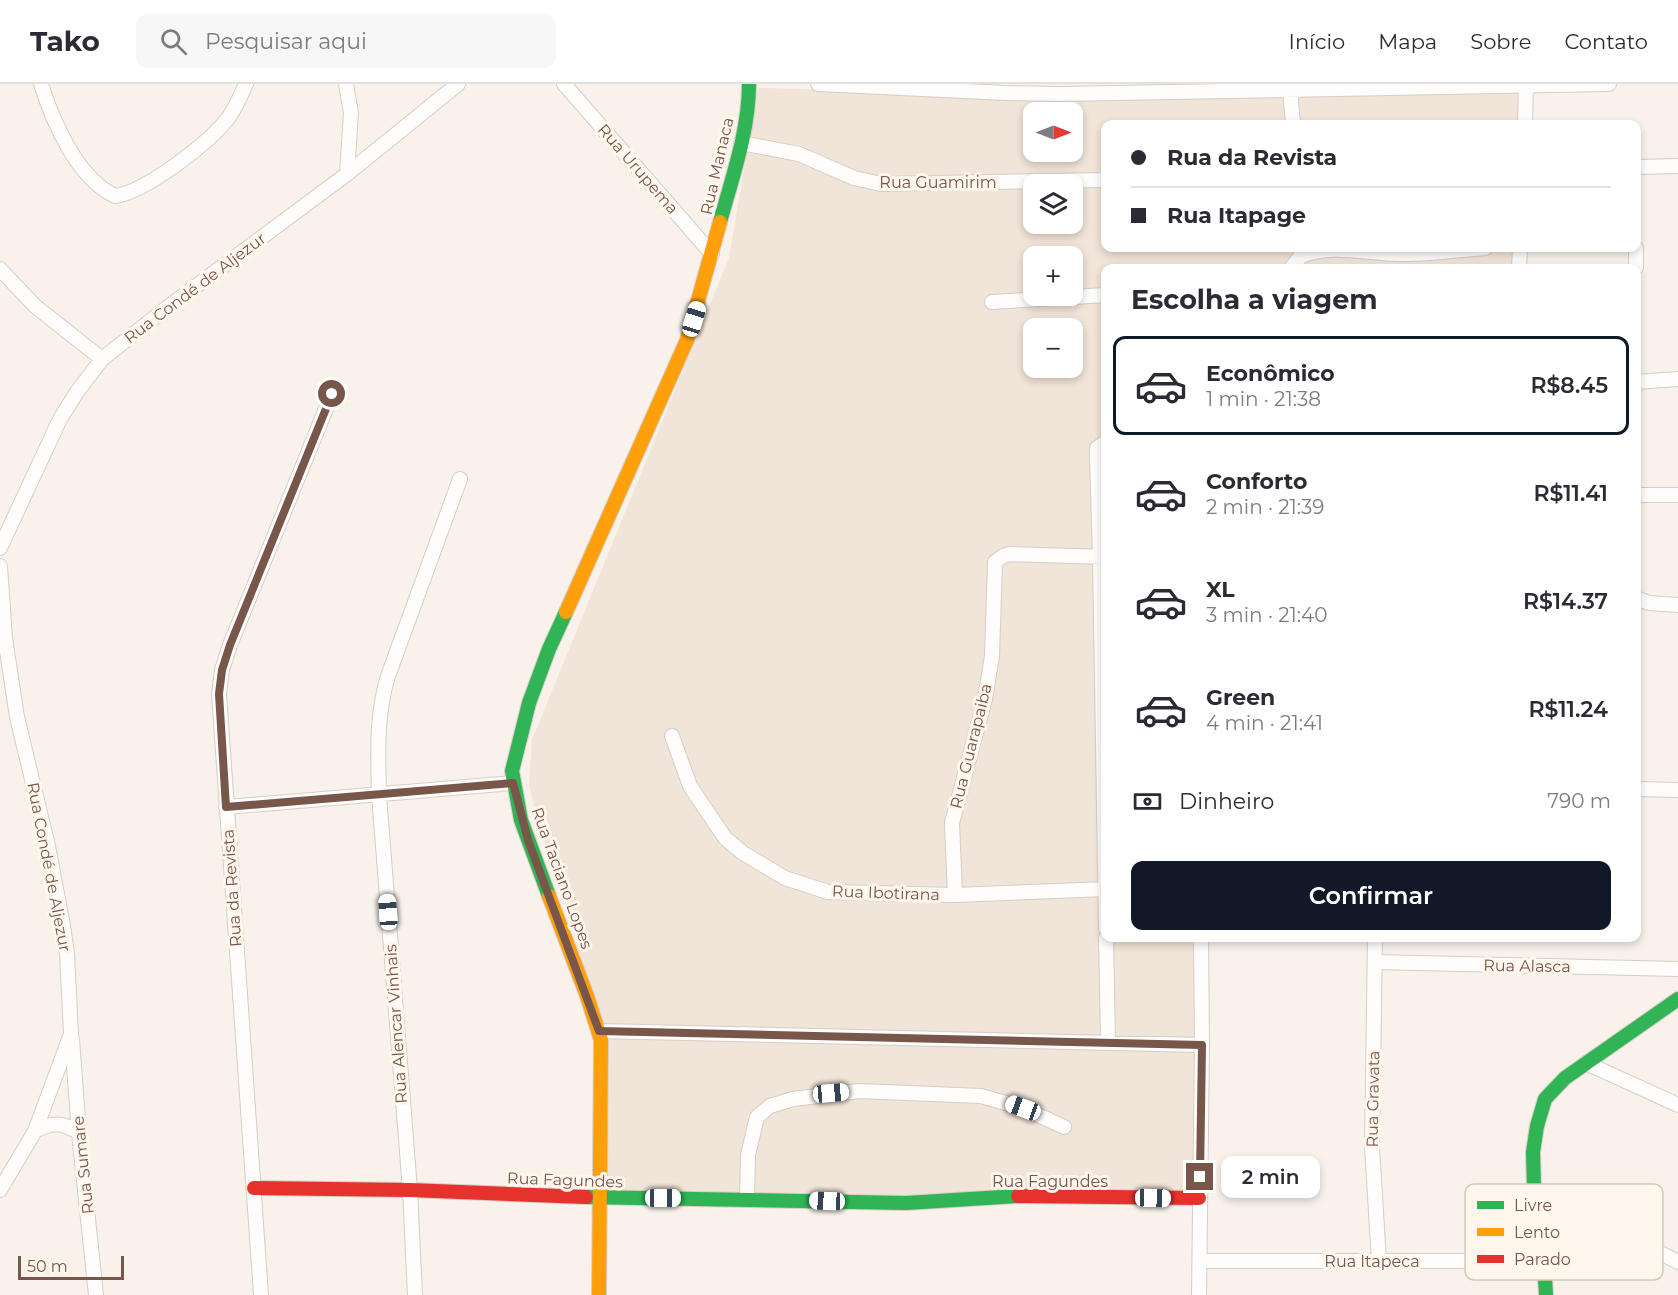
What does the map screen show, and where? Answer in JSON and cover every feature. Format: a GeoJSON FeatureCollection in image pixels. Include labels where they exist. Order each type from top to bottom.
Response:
{"type":"FeatureCollection","features":[{"type":"Feature","properties":{"kind":"street"},"geometry":{"type":"LineString","coordinates":[[41,84],[49,109],[67,145],[88,174],[101,187],[115,196],[125,194],[148,182],[186,157],[228,118],[246,84]]}},
{"type":"Feature","properties":{"kind":"street"},"geometry":{"type":"LineString","coordinates":[[346,84],[351,112],[347,174]]}},
{"type":"Feature","properties":{"kind":"street","name":"Rua Condé de Aljezur"},"geometry":{"type":"LineString","coordinates":[[0,548],[60,419],[102,359],[347,174],[459,84]]}},
{"type":"Feature","properties":{"kind":"street","name":"Rua Urupema"},"geometry":{"type":"LineString","coordinates":[[564,84],[712,254]]}},
{"type":"Feature","properties":{"kind":"street","name":"Rua Manaca"},"geometry":{"type":"LineString","coordinates":[[712,254],[741,143],[749,98],[749,84]]}},
{"type":"Feature","properties":{"kind":"street"},"geometry":{"type":"LineString","coordinates":[[818,84],[1038,94],[1609,84]]}},
{"type":"Feature","properties":{"kind":"street"},"geometry":{"type":"LineString","coordinates":[[1525,120],[1526,86]]}},
{"type":"Feature","properties":{"kind":"street"},"geometry":{"type":"LineString","coordinates":[[1290,90],[1293,120]]}},
{"type":"Feature","properties":{"kind":"street","name":"Rua Guamirim"},"geometry":{"type":"LineString","coordinates":[[741,143],[799,154],[867,182],[881,184],[1101,180]]}},
{"type":"Feature","properties":{"kind":"street"},"geometry":{"type":"LineString","coordinates":[[1641,167],[1678,166]]}},
{"type":"Feature","properties":{"kind":"street"},"geometry":{"type":"LineString","coordinates":[[1372,252],[1398,254],[1427,252]]}},
{"type":"Feature","properties":{"kind":"street","name":"Rua Taciano Lopes"},"geometry":{"type":"LineString","coordinates":[[600,1295],[601,1040],[528,840],[512,771],[520,733],[549,649],[687,340],[712,254]]}},
{"type":"Feature","properties":{"kind":"street"},"geometry":{"type":"LineString","coordinates":[[0,269],[35,306],[102,359]]}},
{"type":"Feature","properties":{"kind":"street"},"geometry":{"type":"LineString","coordinates":[[992,302],[1101,295]]}},
{"type":"Feature","properties":{"kind":"street"},"geometry":{"type":"LineString","coordinates":[[1641,383],[1678,379]]}},
{"type":"Feature","properties":{"kind":"street","name":"Rua da Revista"},"geometry":{"type":"LineString","coordinates":[[261,1295],[219,708],[222,670],[230,645],[332,394]]}},
{"type":"Feature","properties":{"kind":"street"},"geometry":{"type":"LineString","coordinates":[[1101,445],[1097,448],[1101,521]]}},
{"type":"Feature","properties":{"kind":"street","name":"Rua Alencar Vinhais"},"geometry":{"type":"LineString","coordinates":[[415,1295],[410,1190],[379,795],[377,732],[384,688],[460,479]]}},
{"type":"Feature","properties":{"kind":"street"},"geometry":{"type":"LineString","coordinates":[[1641,495],[1678,495]]}},
{"type":"Feature","properties":{"kind":"street","name":"Rua Guarapaiba"},"geometry":{"type":"LineString","coordinates":[[955,895],[952,823],[985,699],[992,656],[995,562],[1010,554],[1101,557]]}},
{"type":"Feature","properties":{"kind":"street","name":"Rua Condé de Aljezur"},"geometry":{"type":"LineString","coordinates":[[0,566],[5,638],[16,717],[43,825],[63,926],[67,954],[71,1034],[35,1131],[0,1190]]}},
{"type":"Feature","properties":{"kind":"street"},"geometry":{"type":"LineString","coordinates":[[1641,600],[1649,603],[1678,605]]}},
{"type":"Feature","properties":{"kind":"street","name":"Rua Ibotirana"},"geometry":{"type":"LineString","coordinates":[[672,736],[690,786],[725,838],[766,869],[785,878],[828,892],[955,895],[1101,889]]}},
{"type":"Feature","properties":{"kind":"street"},"geometry":{"type":"LineString","coordinates":[[226,807],[513,783]]}},
{"type":"Feature","properties":{"kind":"street"},"geometry":{"type":"LineString","coordinates":[[1641,789],[1678,790]]}},
{"type":"Feature","properties":{"kind":"street"},"geometry":{"type":"LineString","coordinates":[[1106,942],[1108,1042]]}},
{"type":"Feature","properties":{"kind":"street"},"geometry":{"type":"LineString","coordinates":[[1199,1295],[1201,942]]}},
{"type":"Feature","properties":{"kind":"street","name":"Rua Gravata"},"geometry":{"type":"LineString","coordinates":[[1375,942],[1371,1147],[1379,1261]]}},
{"type":"Feature","properties":{"kind":"street","name":"Rua Alasca"},"geometry":{"type":"LineString","coordinates":[[1375,962],[1678,969]]}},
{"type":"Feature","properties":{"kind":"street"},"geometry":{"type":"LineString","coordinates":[[1534,1184],[1533,1152],[1536,1126],[1545,1099],[1555,1087],[1586,1063],[1678,999]]}},
{"type":"Feature","properties":{"kind":"street"},"geometry":{"type":"LineString","coordinates":[[599,1031],[1202,1045]]}},
{"type":"Feature","properties":{"kind":"street","name":"Rua Sumare"},"geometry":{"type":"LineString","coordinates":[[71,1034],[96,1295]]}},
{"type":"Feature","properties":{"kind":"street"},"geometry":{"type":"LineString","coordinates":[[1586,1063],[1678,1105]]}},
{"type":"Feature","properties":{"kind":"street"},"geometry":{"type":"LineString","coordinates":[[747,1199],[748,1155],[757,1117],[770,1106],[793,1099],[859,1091],[981,1096],[1023,1108],[1064,1127]]}},
{"type":"Feature","properties":{"kind":"street"},"geometry":{"type":"LineString","coordinates":[[35,1131],[52,1124],[63,1124],[79,1133]]}},
{"type":"Feature","properties":{"kind":"street","name":"Rua Fagundes"},"geometry":{"type":"LineString","coordinates":[[254,1188],[410,1190],[600,1198],[906,1203],[1016,1196],[1199,1198]]}},
{"type":"Feature","properties":{"kind":"street"},"geometry":{"type":"LineString","coordinates":[[1663,1254],[1678,1262]]}},
{"type":"Feature","properties":{"kind":"street","name":"Rua Itapeca"},"geometry":{"type":"LineString","coordinates":[[1200,1261],[1465,1261]]}},
{"type":"Feature","properties":{"kind":"street"},"geometry":{"type":"LineString","coordinates":[[1545,1280],[1546,1295]]}},
{"type":"Feature","properties":{"kind":"shaded area"},"geometry":{"type":"Polygon","coordinates":[[[758,88],[1116,97],[1526,93],[1524,120],[1101,120],[1101,252],[1520,252],[1519,264],[1101,264],[1101,942],[1204,942],[1199,1198],[606,1200],[609,1045],[540,829],[529,785],[532,740],[729,258],[758,88]]]}},
{"type":"Feature","properties":{"kind":"traffic: fast"},"geometry":{"type":"LineString","coordinates":[[720,222],[743,137],[749,84]]}},
{"type":"Feature","properties":{"kind":"traffic: fast"},"geometry":{"type":"LineString","coordinates":[[549,896],[521,820],[512,771],[529,703],[549,649],[566,612]]}},
{"type":"Feature","properties":{"kind":"traffic: fast"},"geometry":{"type":"LineString","coordinates":[[1534,1184],[1533,1152],[1537,1126],[1545,1099],[1565,1078],[1678,999]]}},
{"type":"Feature","properties":{"kind":"traffic: fast"},"geometry":{"type":"LineString","coordinates":[[586,1197],[906,1203],[1018,1196]]}},
{"type":"Feature","properties":{"kind":"traffic: fast"},"geometry":{"type":"LineString","coordinates":[[1545,1280],[1546,1295]]}},
{"type":"Feature","properties":{"kind":"traffic: slow"},"geometry":{"type":"LineString","coordinates":[[566,612],[687,340],[720,222]]}},
{"type":"Feature","properties":{"kind":"traffic: slow"},"geometry":{"type":"LineString","coordinates":[[549,896],[601,1040],[599,1295]]}},
{"type":"Feature","properties":{"kind":"traffic: jam"},"geometry":{"type":"LineString","coordinates":[[254,1188],[410,1190],[586,1197]]}},
{"type":"Feature","properties":{"kind":"traffic: jam"},"geometry":{"type":"LineString","coordinates":[[1018,1196],[1199,1198]]}},
{"type":"Feature","properties":{"kind":"route"},"geometry":{"type":"LineString","coordinates":[[332,394],[230,645],[222,670],[219,708],[226,807],[513,783],[521,820],[599,1031],[1202,1045],[1200,1177]]}}]}
